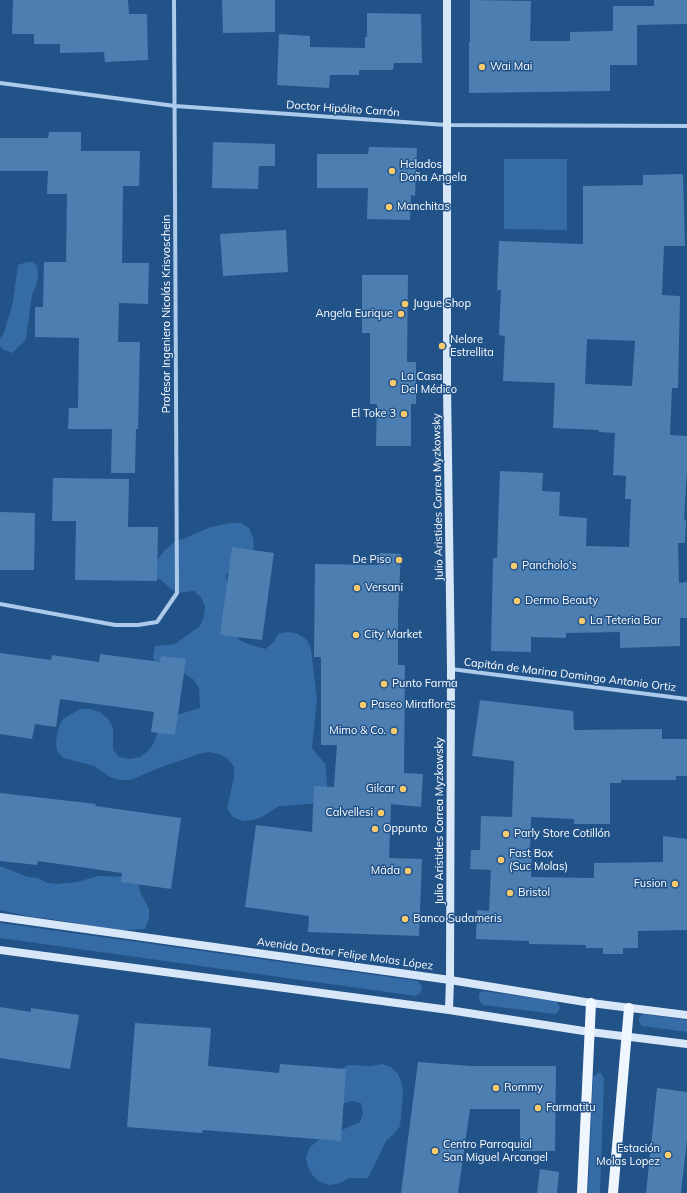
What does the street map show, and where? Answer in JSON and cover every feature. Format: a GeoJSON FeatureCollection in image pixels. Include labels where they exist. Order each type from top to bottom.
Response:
{"type":"FeatureCollection","features":[{"type":"Feature","properties":{"kind":"main road","name":"Julio Aristides Correa Myzkowsky"},"geometry":{"type":"LineString","coordinates":[[447,0],[447,378],[451,669],[449,1010]]}},
{"type":"Feature","properties":{"kind":"main road","name":"Avenida Doctor Felipe Molas López"},"geometry":{"type":"LineString","coordinates":[[0,917],[450,980],[592,1003],[687,1015]]}},
{"type":"Feature","properties":{"kind":"main road"},"geometry":{"type":"LineString","coordinates":[[0,950],[449,1010],[590,1032],[687,1044]]}},
{"type":"Feature","properties":{"kind":"main road"},"geometry":{"type":"LineString","coordinates":[[582,1193],[592,1003]]}},
{"type":"Feature","properties":{"kind":"main road"},"geometry":{"type":"LineString","coordinates":[[613,1193],[629,1008]]}},
{"type":"Feature","properties":{"kind":"street","name":"Profesor Ingeniero Nicolás Krisvoschein"},"geometry":{"type":"LineString","coordinates":[[0,604],[115,625],[138,625],[157,622],[177,592],[174,0]]}},
{"type":"Feature","properties":{"kind":"street","name":"Doctor Hipólito Carrón"},"geometry":{"type":"LineString","coordinates":[[0,83],[175,106],[446,125],[687,126]]}},
{"type":"Feature","properties":{"kind":"street","name":"Capitán de Marina Domingo Antonio Ortiz"},"geometry":{"type":"LineString","coordinates":[[451,669],[687,699]]}},
{"type":"Feature","properties":{"kind":"shaded area"},"geometry":{"type":"Polygon","coordinates":[[[504,159],[567,159],[567,230],[504,229],[504,159]]]}},
{"type":"Feature","properties":{"kind":"shaded area"},"geometry":{"type":"Polygon","coordinates":[[[33,262],[37,266],[38,277],[32,295],[26,338],[24,342],[12,353],[2,349],[0,346],[0,339],[4,333],[13,302],[18,265],[33,262]]]}},
{"type":"Feature","properties":{"kind":"shaded area"},"geometry":{"type":"Polygon","coordinates":[[[231,523],[241,523],[249,528],[253,538],[254,548],[226,575],[227,584],[238,600],[235,630],[239,640],[265,649],[273,643],[278,634],[288,632],[298,634],[307,640],[311,649],[317,699],[312,748],[325,764],[327,783],[326,793],[311,804],[279,806],[262,817],[243,821],[233,817],[227,808],[234,777],[234,767],[228,759],[219,754],[209,752],[199,754],[156,769],[131,780],[120,780],[110,777],[94,766],[64,758],[57,751],[56,741],[62,720],[80,709],[90,709],[100,712],[108,719],[113,728],[113,750],[119,757],[129,759],[140,757],[148,751],[154,743],[157,734],[163,725],[180,714],[200,708],[199,688],[194,680],[186,674],[156,666],[153,657],[155,646],[175,644],[200,626],[204,616],[205,607],[201,597],[194,591],[176,593],[161,580],[152,576],[153,566],[165,550],[173,543],[211,527],[231,523]]]}},
{"type":"Feature","properties":{"kind":"shaded area"},"geometry":{"type":"Polygon","coordinates":[[[0,866],[28,877],[38,878],[47,883],[57,884],[77,882],[98,876],[129,877],[138,882],[140,892],[149,909],[149,918],[145,929],[100,932],[80,924],[32,917],[0,910],[0,866]]]}},
{"type":"Feature","properties":{"kind":"shaded area"},"geometry":{"type":"Polygon","coordinates":[[[0,923],[418,981],[422,987],[421,992],[416,996],[0,938],[0,923]]]}},
{"type":"Feature","properties":{"kind":"shaded area"},"geometry":{"type":"Polygon","coordinates":[[[482,991],[556,1001],[560,1007],[557,1013],[554,1014],[484,1005],[479,999],[479,994],[482,991]]]}},
{"type":"Feature","properties":{"kind":"shaded area"},"geometry":{"type":"Polygon","coordinates":[[[643,1014],[687,1020],[687,1032],[642,1026],[639,1018],[643,1014]]]}},
{"type":"Feature","properties":{"kind":"shaded area"},"geometry":{"type":"Polygon","coordinates":[[[382,1064],[391,1067],[398,1074],[402,1084],[403,1094],[400,1126],[386,1141],[368,1178],[349,1178],[340,1183],[330,1185],[320,1182],[313,1176],[308,1167],[306,1157],[310,1147],[319,1140],[360,1122],[363,1113],[361,1103],[352,1101],[339,1105],[339,1071],[348,1065],[371,1066],[382,1064]]]}},
{"type":"Feature","properties":{"kind":"shaded area"},"geometry":{"type":"Polygon","coordinates":[[[598,1073],[601,1073],[604,1078],[600,1193],[588,1193],[593,1077],[598,1073]]]}},
{"type":"Feature","properties":{"kind":"building"},"geometry":{"type":"Polygon","coordinates":[[[13,0],[128,0],[129,14],[147,14],[148,60],[105,62],[104,52],[60,53],[60,44],[34,44],[34,34],[12,34],[13,0]]]}},
{"type":"Feature","properties":{"kind":"building"},"geometry":{"type":"Polygon","coordinates":[[[222,0],[275,0],[275,32],[223,33],[222,0]]]}},
{"type":"Feature","properties":{"kind":"building"},"geometry":{"type":"Polygon","coordinates":[[[470,0],[531,1],[530,41],[570,41],[570,32],[613,31],[613,6],[654,6],[654,0],[687,0],[687,24],[637,25],[637,65],[610,65],[610,91],[469,93],[470,0]]]}},
{"type":"Feature","properties":{"kind":"building"},"geometry":{"type":"Polygon","coordinates":[[[367,13],[421,14],[422,63],[394,63],[393,70],[359,70],[359,75],[330,75],[329,88],[277,85],[279,34],[310,36],[310,47],[365,48],[365,37],[367,37],[367,13]]]}},
{"type":"Feature","properties":{"kind":"building"},"geometry":{"type":"Polygon","coordinates":[[[49,132],[81,132],[81,151],[140,151],[139,186],[123,186],[122,263],[149,263],[148,304],[119,303],[118,342],[140,342],[138,429],[136,429],[135,473],[111,473],[112,429],[68,429],[69,408],[78,408],[79,338],[35,337],[35,307],[43,307],[44,262],[66,262],[67,194],[47,194],[48,171],[0,171],[0,138],[48,138],[49,132]]]}},
{"type":"Feature","properties":{"kind":"building"},"geometry":{"type":"Polygon","coordinates":[[[213,142],[275,144],[275,166],[259,166],[258,189],[212,188],[213,142]]]}},
{"type":"Feature","properties":{"kind":"building"},"geometry":{"type":"Polygon","coordinates":[[[369,147],[417,148],[415,196],[411,195],[410,220],[367,219],[368,188],[317,188],[317,154],[368,154],[369,147]]]}},
{"type":"Feature","properties":{"kind":"building"},"geometry":{"type":"Polygon","coordinates":[[[683,174],[685,246],[664,246],[662,295],[680,296],[678,388],[672,388],[670,435],[687,436],[687,470],[684,519],[686,520],[685,543],[678,543],[679,583],[687,582],[687,618],[680,618],[680,646],[620,648],[620,632],[566,633],[566,638],[531,637],[531,652],[491,651],[493,558],[497,558],[500,471],[543,473],[542,491],[560,492],[559,516],[587,518],[586,546],[629,547],[631,499],[625,499],[626,476],[613,475],[615,433],[599,432],[599,430],[553,428],[555,383],[503,381],[505,336],[499,335],[501,290],[497,290],[499,241],[583,244],[583,186],[643,185],[643,175],[683,174]],[[587,339],[585,384],[632,386],[635,341],[587,339]]]}},
{"type":"Feature","properties":{"kind":"building"},"geometry":{"type":"Polygon","coordinates":[[[286,230],[288,272],[223,276],[220,234],[286,230]]]}},
{"type":"Feature","properties":{"kind":"building"},"geometry":{"type":"Polygon","coordinates":[[[362,275],[408,275],[407,362],[416,362],[416,404],[411,404],[411,446],[376,446],[377,404],[370,404],[370,333],[362,333],[362,275]]]}},
{"type":"Feature","properties":{"kind":"building"},"geometry":{"type":"Polygon","coordinates":[[[53,478],[129,479],[128,527],[158,527],[157,581],[75,580],[76,521],[52,521],[53,478]]]}},
{"type":"Feature","properties":{"kind":"building"},"geometry":{"type":"Polygon","coordinates":[[[0,512],[35,513],[34,570],[0,570],[0,512]]]}},
{"type":"Feature","properties":{"kind":"building"},"geometry":{"type":"Polygon","coordinates":[[[232,547],[274,553],[262,640],[220,635],[232,547]]]}},
{"type":"Feature","properties":{"kind":"building"},"geometry":{"type":"Polygon","coordinates":[[[379,553],[401,554],[398,613],[398,665],[405,665],[404,773],[423,774],[421,807],[391,804],[389,858],[422,859],[419,936],[308,932],[309,916],[245,907],[256,825],[312,832],[314,786],[334,787],[337,745],[321,745],[321,657],[314,657],[315,564],[378,565],[379,553]]]}},
{"type":"Feature","properties":{"kind":"building"},"geometry":{"type":"Polygon","coordinates":[[[0,653],[51,660],[52,655],[99,662],[100,654],[160,662],[161,656],[186,659],[175,735],[151,732],[154,712],[60,699],[56,727],[35,724],[32,739],[0,734],[0,653]]]}},
{"type":"Feature","properties":{"kind":"building"},"geometry":{"type":"Polygon","coordinates":[[[480,700],[573,711],[574,730],[662,729],[662,739],[687,739],[687,776],[676,776],[676,780],[621,780],[621,783],[610,783],[610,824],[574,824],[574,819],[531,817],[530,851],[532,852],[531,877],[594,878],[594,863],[663,862],[663,836],[687,839],[687,930],[638,931],[638,948],[623,948],[623,954],[603,954],[603,948],[586,948],[586,945],[529,944],[529,941],[476,939],[477,910],[489,911],[491,870],[470,869],[471,850],[480,850],[481,816],[512,817],[514,761],[472,756],[480,700]]]}},
{"type":"Feature","properties":{"kind":"building"},"geometry":{"type":"Polygon","coordinates":[[[0,793],[96,804],[95,806],[181,818],[171,889],[121,882],[122,873],[38,861],[37,865],[0,861],[0,793]]]}},
{"type":"Feature","properties":{"kind":"building"},"geometry":{"type":"Polygon","coordinates":[[[0,1007],[31,1012],[31,1008],[79,1015],[70,1069],[0,1058],[0,1007]]]}},
{"type":"Feature","properties":{"kind":"building"},"geometry":{"type":"Polygon","coordinates":[[[135,1023],[211,1028],[208,1066],[279,1073],[280,1064],[346,1069],[341,1141],[203,1130],[202,1133],[127,1127],[135,1023]]]}},
{"type":"Feature","properties":{"kind":"building"},"geometry":{"type":"Polygon","coordinates":[[[418,1062],[471,1066],[556,1066],[555,1151],[520,1151],[520,1109],[470,1109],[458,1193],[401,1193],[418,1062]]]}},
{"type":"Feature","properties":{"kind":"building","name":"Estación Molas Lopez"},"geometry":{"type":"Polygon","coordinates":[[[657,1088],[687,1092],[687,1139],[681,1193],[646,1193],[657,1088]]]}},
{"type":"Feature","properties":{"kind":"building"},"geometry":{"type":"Polygon","coordinates":[[[540,1169],[559,1172],[557,1193],[537,1193],[540,1169]]]}},
{"type":"Feature","properties":{"kind":"place","name":"Wai Mai"},"geometry":{"type":"Point","coordinates":[482,67]}},
{"type":"Feature","properties":{"kind":"place","name":"Helados Doña Angela"},"geometry":{"type":"Point","coordinates":[392,171]}},
{"type":"Feature","properties":{"kind":"place","name":"Manchitas"},"geometry":{"type":"Point","coordinates":[389,207]}},
{"type":"Feature","properties":{"kind":"place","name":"Jugue Shop"},"geometry":{"type":"Point","coordinates":[405,304]}},
{"type":"Feature","properties":{"kind":"place","name":"Angela Eurique"},"geometry":{"type":"Point","coordinates":[401,314]}},
{"type":"Feature","properties":{"kind":"place","name":"Nelore Estrellita"},"geometry":{"type":"Point","coordinates":[442,346]}},
{"type":"Feature","properties":{"kind":"place","name":"La Casa Del Médico"},"geometry":{"type":"Point","coordinates":[393,383]}},
{"type":"Feature","properties":{"kind":"place","name":"El Toke 3"},"geometry":{"type":"Point","coordinates":[404,414]}},
{"type":"Feature","properties":{"kind":"place","name":"De Piso"},"geometry":{"type":"Point","coordinates":[399,560]}},
{"type":"Feature","properties":{"kind":"place","name":"Pancholo's"},"geometry":{"type":"Point","coordinates":[514,566]}},
{"type":"Feature","properties":{"kind":"place","name":"Versani"},"geometry":{"type":"Point","coordinates":[357,588]}},
{"type":"Feature","properties":{"kind":"place","name":"Dermo Beauty"},"geometry":{"type":"Point","coordinates":[517,601]}},
{"type":"Feature","properties":{"kind":"place","name":"La Teteria Bar"},"geometry":{"type":"Point","coordinates":[582,621]}},
{"type":"Feature","properties":{"kind":"place","name":"City Market"},"geometry":{"type":"Point","coordinates":[356,635]}},
{"type":"Feature","properties":{"kind":"place","name":"Punto Farma"},"geometry":{"type":"Point","coordinates":[384,684]}},
{"type":"Feature","properties":{"kind":"place","name":"Paseo Miraflores"},"geometry":{"type":"Point","coordinates":[363,705]}},
{"type":"Feature","properties":{"kind":"place","name":"Mimo & Co."},"geometry":{"type":"Point","coordinates":[394,731]}},
{"type":"Feature","properties":{"kind":"place","name":"Gilcar"},"geometry":{"type":"Point","coordinates":[403,789]}},
{"type":"Feature","properties":{"kind":"place","name":"Calvellesi"},"geometry":{"type":"Point","coordinates":[381,813]}},
{"type":"Feature","properties":{"kind":"place","name":"Oppunto"},"geometry":{"type":"Point","coordinates":[375,829]}},
{"type":"Feature","properties":{"kind":"place","name":"Parly Store Cotillón"},"geometry":{"type":"Point","coordinates":[506,834]}},
{"type":"Feature","properties":{"kind":"place","name":"Fast Box (Suc Molas)"},"geometry":{"type":"Point","coordinates":[501,860]}},
{"type":"Feature","properties":{"kind":"place","name":"Mäda"},"geometry":{"type":"Point","coordinates":[408,871]}},
{"type":"Feature","properties":{"kind":"place","name":"Fusion"},"geometry":{"type":"Point","coordinates":[675,884]}},
{"type":"Feature","properties":{"kind":"place","name":"Bristol"},"geometry":{"type":"Point","coordinates":[510,893]}},
{"type":"Feature","properties":{"kind":"place","name":"Banco Sudameris"},"geometry":{"type":"Point","coordinates":[405,919]}},
{"type":"Feature","properties":{"kind":"place","name":"Rommy"},"geometry":{"type":"Point","coordinates":[496,1088]}},
{"type":"Feature","properties":{"kind":"place","name":"Farmatitu"},"geometry":{"type":"Point","coordinates":[538,1108]}},
{"type":"Feature","properties":{"kind":"place","name":"Centro Parroquial San Miguel Arcangel"},"geometry":{"type":"Point","coordinates":[435,1151]}},
{"type":"Feature","properties":{"kind":"place","name":"Estación Molas Lopez"},"geometry":{"type":"Point","coordinates":[668,1155]}}]}
